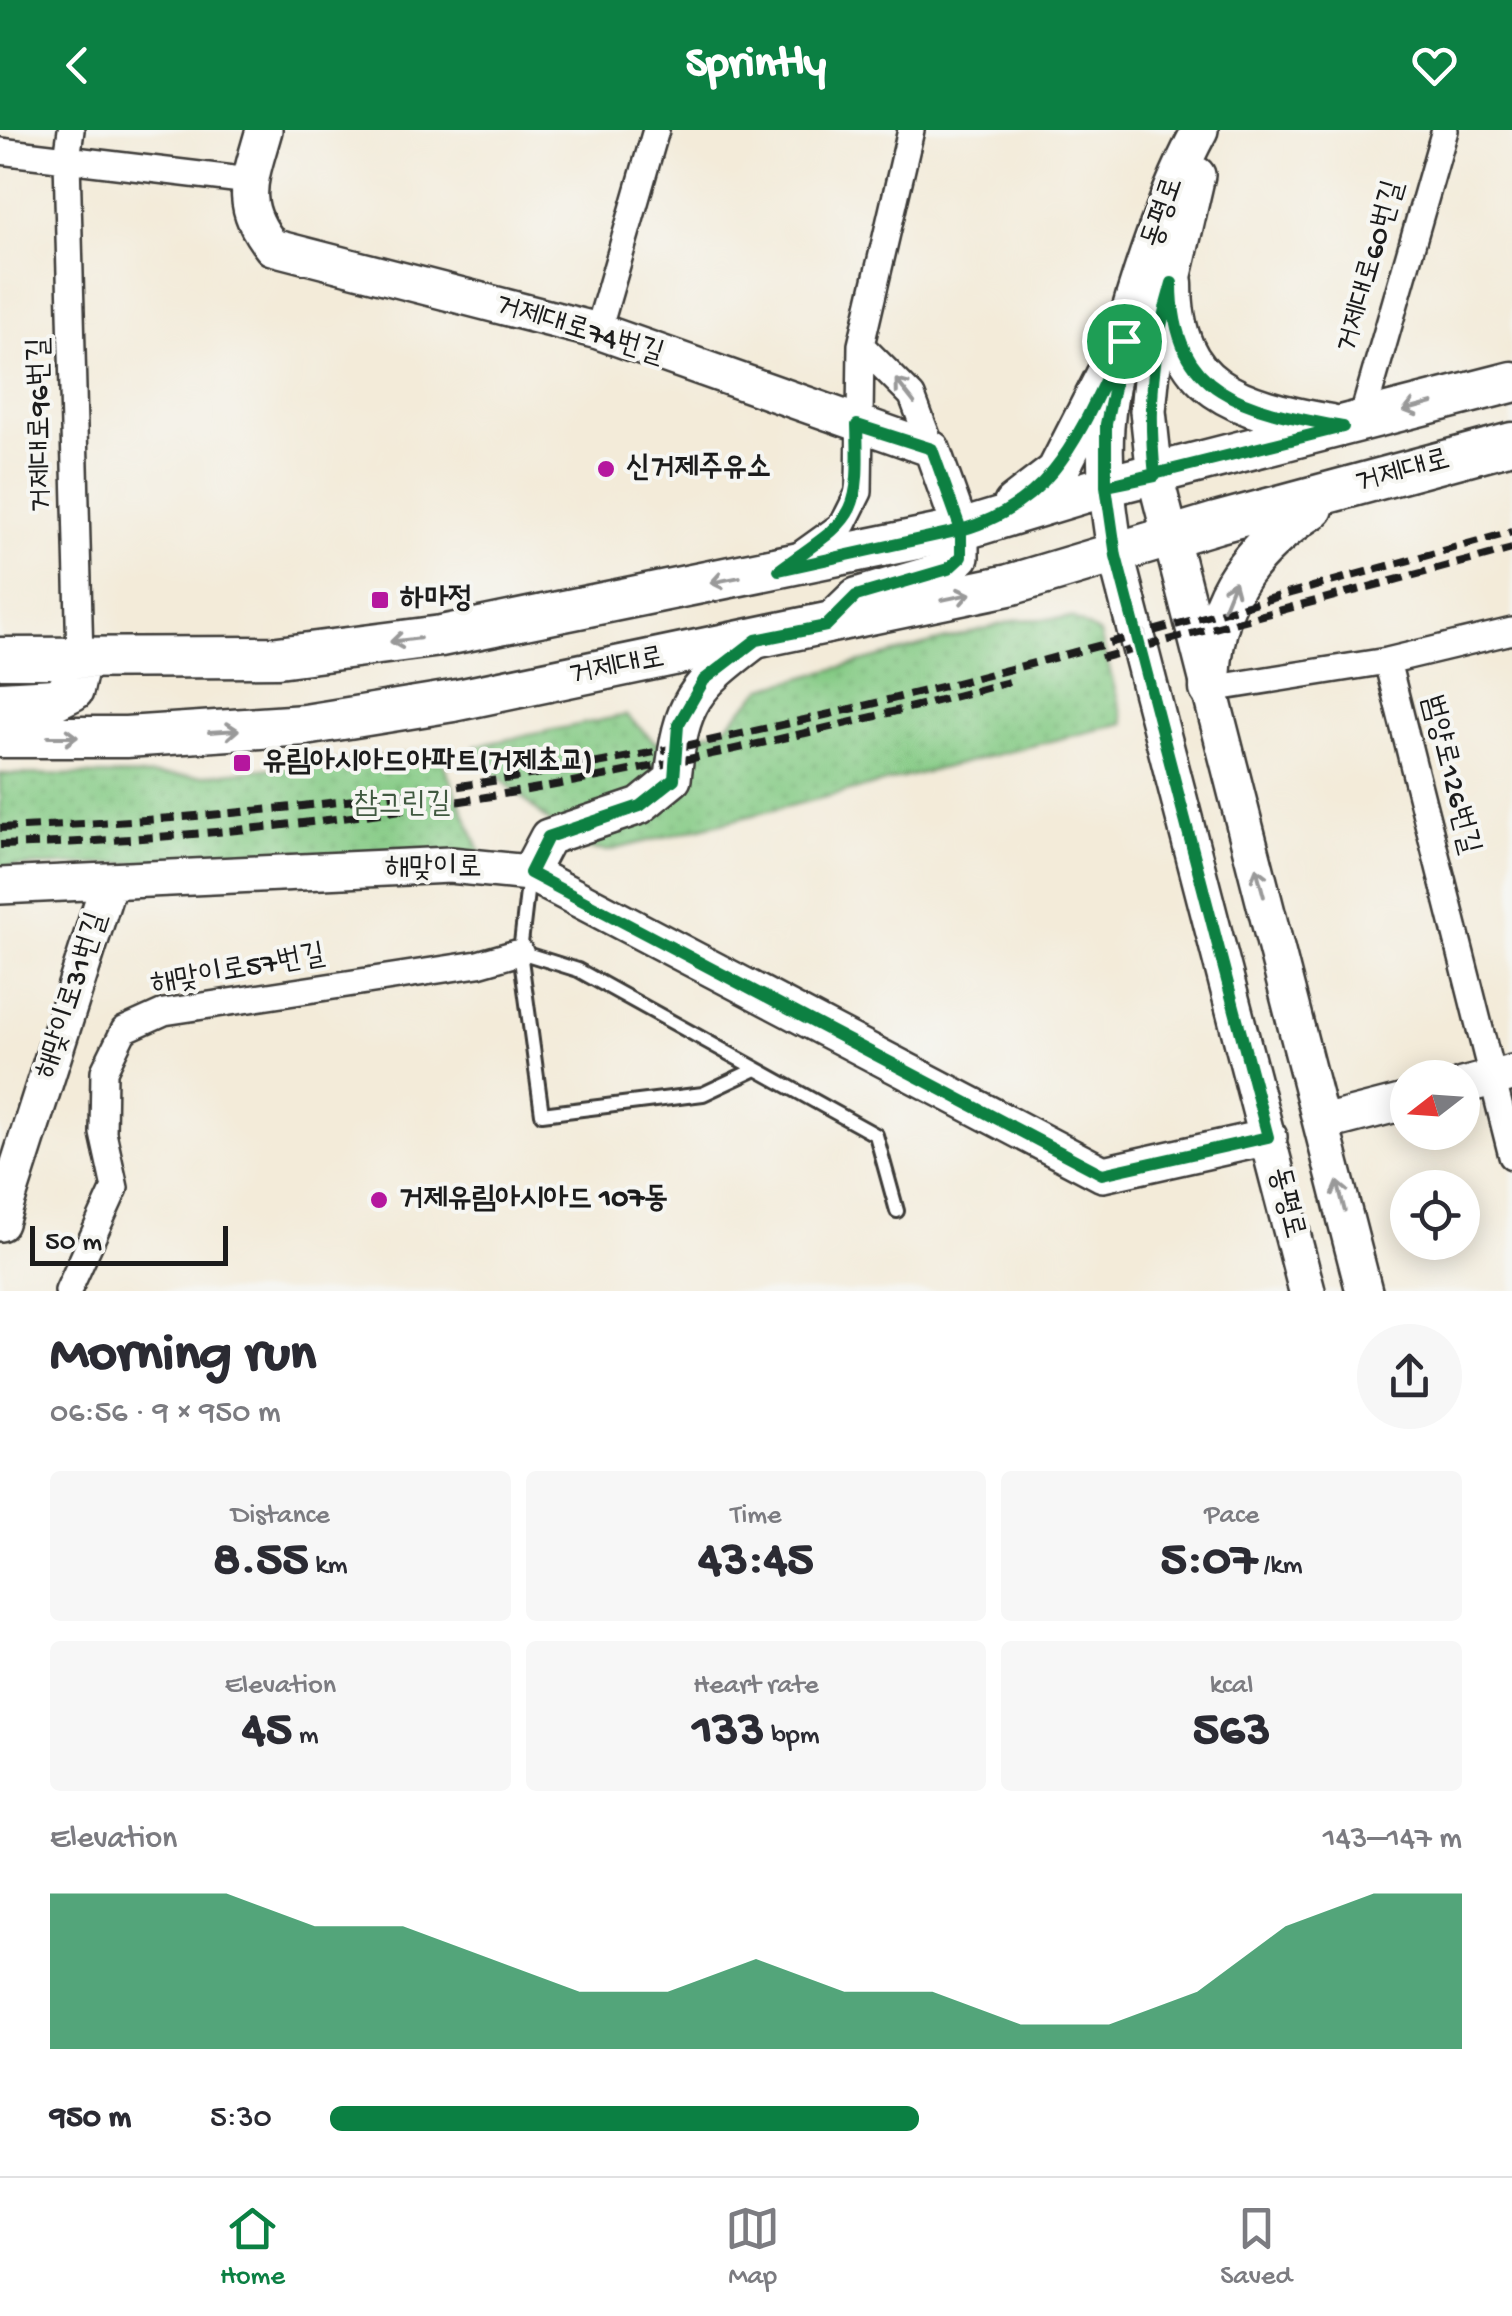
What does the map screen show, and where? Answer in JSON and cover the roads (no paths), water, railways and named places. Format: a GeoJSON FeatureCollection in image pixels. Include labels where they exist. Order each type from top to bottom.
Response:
{"type":"FeatureCollection","features":[{"type":"Feature","properties":{"kind":"main road"},"geometry":{"type":"LineString","coordinates":[[1172,283],[1176,335],[1194,370],[1218,391],[1274,414],[1352,425]]}},
{"type":"Feature","properties":{"kind":"main road"},"geometry":{"type":"LineString","coordinates":[[976,525],[1057,472],[1124,341]]}},
{"type":"Feature","properties":{"kind":"main road","name":"거제대로"},"geometry":{"type":"LineString","coordinates":[[0,658],[278,657],[442,636],[779,570],[976,525],[1106,486],[1512,382]]}},
{"type":"Feature","properties":{"kind":"main road","name":"거제대로"},"geometry":{"type":"LineString","coordinates":[[0,737],[126,738],[305,725],[756,640],[1116,556],[1512,443]]}},
{"type":"Feature","properties":{"kind":"main road"},"geometry":{"type":"LineString","coordinates":[[1210,689],[1210,644],[1236,578],[1274,533],[1340,490]]}},
{"type":"Feature","properties":{"kind":"main road"},"geometry":{"type":"LineString","coordinates":[[0,702],[55,699],[72,690],[80,658]]}},
{"type":"Feature","properties":{"kind":"street","name":"거제대로96번길"},"geometry":{"type":"LineString","coordinates":[[71,130],[67,159],[80,658]]}},
{"type":"Feature","properties":{"kind":"street"},"geometry":{"type":"LineString","coordinates":[[0,151],[250,181],[264,130]]}},
{"type":"Feature","properties":{"kind":"street"},"geometry":{"type":"LineString","coordinates":[[598,331],[656,130]]}},
{"type":"Feature","properties":{"kind":"street"},"geometry":{"type":"LineString","coordinates":[[779,570],[842,524],[859,492],[861,345],[911,130]]}},
{"type":"Feature","properties":{"kind":"street","name":"동평로"},"geometry":{"type":"LineString","coordinates":[[1202,130],[1172,283],[1160,323],[1148,411],[1155,476],[1364,1291]]}},
{"type":"Feature","properties":{"kind":"street","name":"동평로"},"geometry":{"type":"LineString","coordinates":[[1202,130],[1179,168],[1124,341],[1106,424],[1106,486],[1116,556],[1307,1291]]}},
{"type":"Feature","properties":{"kind":"street","name":"거제대로60번길"},"geometry":{"type":"LineString","coordinates":[[1352,425],[1446,130]]}},
{"type":"Feature","properties":{"kind":"street","name":"거제대로74번길"},"geometry":{"type":"LineString","coordinates":[[250,181],[252,222],[272,247],[598,331],[932,449]]}},
{"type":"Feature","properties":{"kind":"street"},"geometry":{"type":"LineString","coordinates":[[826,626],[856,596],[948,569],[961,557],[976,525],[932,449],[912,396],[861,345]]}},
{"type":"Feature","properties":{"kind":"street"},"geometry":{"type":"LineString","coordinates":[[1210,689],[1387,661],[1512,630]]}},
{"type":"Feature","properties":{"kind":"street"},"geometry":{"type":"LineString","coordinates":[[530,873],[548,837],[640,806],[674,779],[678,725],[704,680],[756,640]]}},
{"type":"Feature","properties":{"kind":"street","name":"범양로126번길"},"geometry":{"type":"LineString","coordinates":[[1387,661],[1489,1079],[1512,1156]]}},
{"type":"Feature","properties":{"kind":"street","name":"해맞이로"},"geometry":{"type":"LineString","coordinates":[[0,886],[450,865],[530,873],[1102,1174],[1268,1137]]}},
{"type":"Feature","properties":{"kind":"street","name":"해맞이로31번길"},"geometry":{"type":"LineString","coordinates":[[0,1223],[109,882]]}},
{"type":"Feature","properties":{"kind":"street","name":"해맞이로57번길"},"geometry":{"type":"LineString","coordinates":[[68,1291],[114,1188],[103,1134],[104,1071],[124,1030],[164,1012],[478,964],[520,952]]}},
{"type":"Feature","properties":{"kind":"street"},"geometry":{"type":"LineString","coordinates":[[1323,1123],[1390,1106]]}},
{"type":"Feature","properties":{"kind":"lane"},"geometry":{"type":"LineString","coordinates":[[530,873],[520,952],[542,1114],[703,1094],[756,1068]]}},
{"type":"Feature","properties":{"kind":"lane"},"geometry":{"type":"LineString","coordinates":[[520,952],[578,970],[876,1135],[897,1211]]}},
{"type":"Feature","properties":{"kind":"railway"},"geometry":{"type":"LineString","coordinates":[[0,828],[324,804],[517,777],[643,754],[893,699],[1512,532]]}},
{"type":"Feature","properties":{"kind":"railway"},"geometry":{"type":"LineString","coordinates":[[1101,658],[1512,549]]}},
{"type":"Feature","properties":{"kind":"railway"},"geometry":{"type":"LineString","coordinates":[[0,845],[256,828],[509,793],[760,743],[1009,682]]}},
{"type":"Feature","properties":{"kind":"place","name":"신거제주유소"},"geometry":{"type":"Point","coordinates":[606,469]}},
{"type":"Feature","properties":{"kind":"place","name":"하마정"},"geometry":{"type":"Point","coordinates":[380,600]}},
{"type":"Feature","properties":{"kind":"place","name":"유림아시아드아파트(거제초교)"},"geometry":{"type":"Point","coordinates":[242,763]}},
{"type":"Feature","properties":{"kind":"place","name":"거제유림아시아드 107동"},"geometry":{"type":"Point","coordinates":[379,1200]}},
{"type":"Feature","properties":{"kind":"park label","name":"참그린길"},"geometry":{"type":"Point","coordinates":[402,805]}}]}
